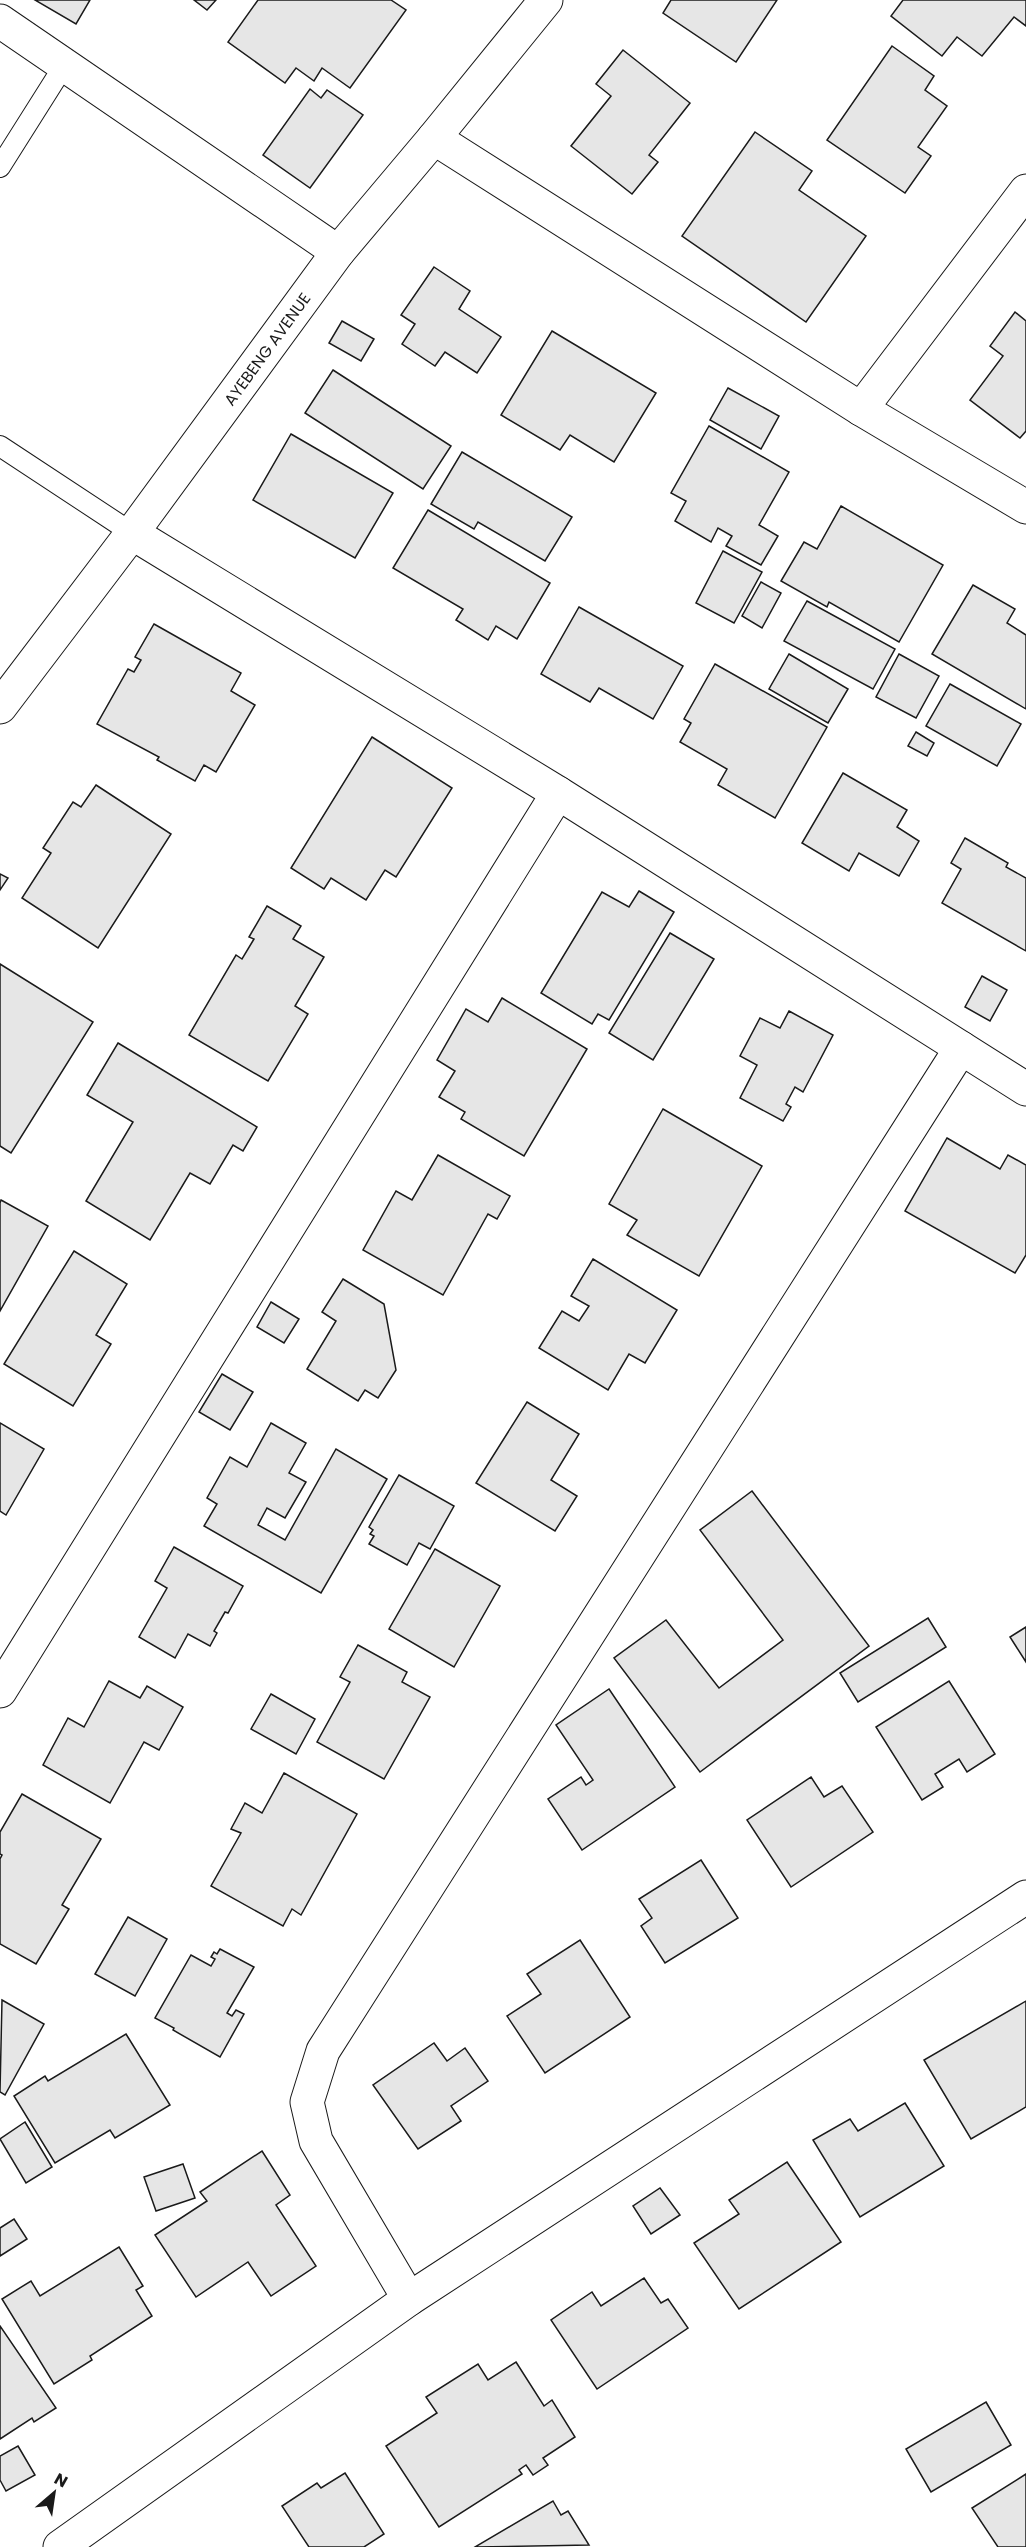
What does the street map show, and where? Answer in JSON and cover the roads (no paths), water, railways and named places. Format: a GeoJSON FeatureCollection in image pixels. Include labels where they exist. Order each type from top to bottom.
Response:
{"type":"FeatureCollection","features":[{"type":"Feature","properties":{"kind":"street","name":"AYEBENG AVENUE"},"geometry":{"type":"LineString","coordinates":[[0,707],[338,252],[546,0]]}},
{"type":"Feature","properties":{"kind":"street"},"geometry":{"type":"LineString","coordinates":[[0,21],[338,252]]}},
{"type":"Feature","properties":{"kind":"street"},"geometry":{"type":"LineString","coordinates":[[434,138],[861,408],[1026,507]]}},
{"type":"Feature","properties":{"kind":"street"},"geometry":{"type":"LineString","coordinates":[[861,408],[1026,191]]}},
{"type":"Feature","properties":{"kind":"street"},"geometry":{"type":"LineString","coordinates":[[132,532],[558,793],[1026,1089]]}},
{"type":"Feature","properties":{"kind":"street"},"geometry":{"type":"LineString","coordinates":[[0,1691],[558,793]]}},
{"type":"Feature","properties":{"kind":"street"},"geometry":{"type":"LineString","coordinates":[[409,2300],[316,2142],[307,2102],[323,2051],[961,1048]]}},
{"type":"Feature","properties":{"kind":"street"},"geometry":{"type":"LineString","coordinates":[[60,2547],[409,2300],[1026,1897]]}},
{"type":"Feature","properties":{"kind":"lane"},"geometry":{"type":"LineString","coordinates":[[0,167],[65,64]]}},
{"type":"Feature","properties":{"kind":"lane"},"geometry":{"type":"LineString","coordinates":[[0,446],[132,532]]}}]}
